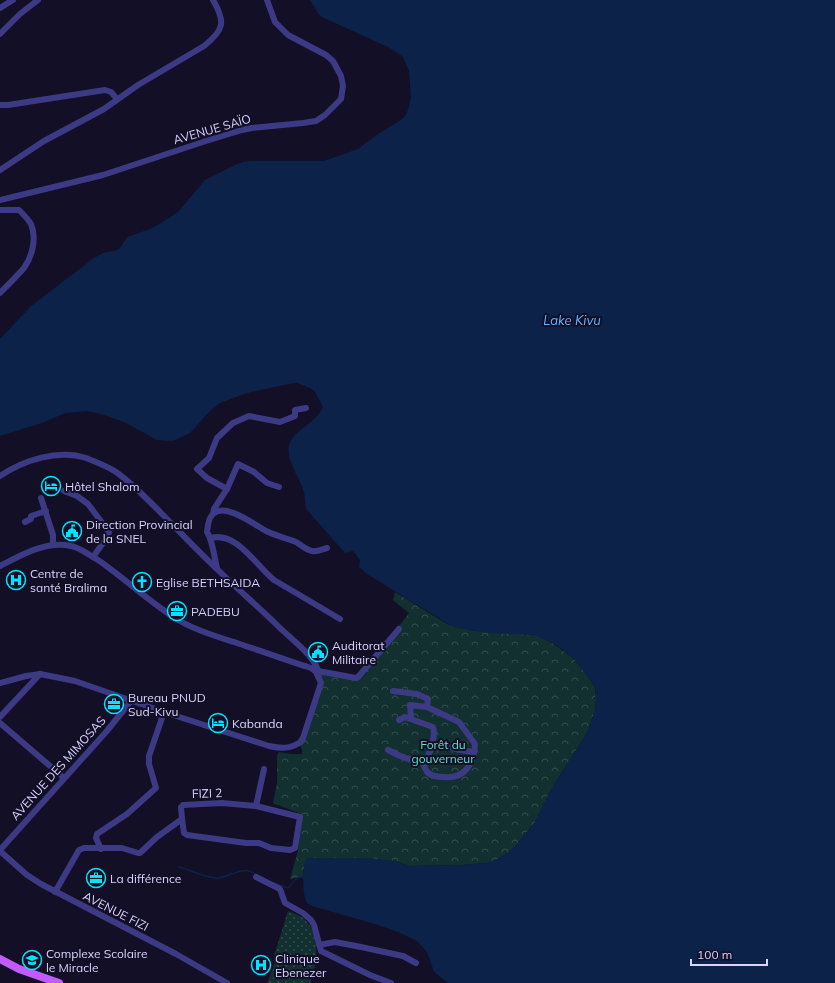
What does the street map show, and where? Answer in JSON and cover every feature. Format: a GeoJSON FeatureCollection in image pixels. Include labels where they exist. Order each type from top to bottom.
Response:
{"type":"FeatureCollection","features":[{"type":"Feature","properties":{"kind":"main road"},"geometry":{"type":"LineString","coordinates":[[0,959],[19,969],[59,983]]}},
{"type":"Feature","properties":{"kind":"street"},"geometry":{"type":"LineString","coordinates":[[0,8],[13,0]]}},
{"type":"Feature","properties":{"kind":"street"},"geometry":{"type":"LineString","coordinates":[[0,34],[20,14],[38,0]]}},
{"type":"Feature","properties":{"kind":"street"},"geometry":{"type":"LineString","coordinates":[[0,170],[44,141],[104,109],[117,99],[213,39],[220,31],[222,22],[220,12],[213,0]]}},
{"type":"Feature","properties":{"kind":"street","name":"AVENUE SAÏO"},"geometry":{"type":"LineString","coordinates":[[0,200],[103,175],[242,130],[303,123],[316,120],[335,106],[341,99],[343,86],[341,76],[333,62],[326,55],[288,35],[275,22],[267,0]]}},
{"type":"Feature","properties":{"kind":"street"},"geometry":{"type":"LineString","coordinates":[[0,105],[105,90],[111,92],[117,99]]}},
{"type":"Feature","properties":{"kind":"street"},"geometry":{"type":"LineString","coordinates":[[0,210],[19,210],[32,225],[34,239],[30,257],[24,268],[0,293]]}},
{"type":"Feature","properties":{"kind":"street"},"geometry":{"type":"LineString","coordinates":[[227,489],[207,478],[197,469],[209,458],[218,438],[223,432],[233,424],[249,416],[280,422],[295,416],[295,410],[306,408]]}},
{"type":"Feature","properties":{"kind":"street"},"geometry":{"type":"LineString","coordinates":[[0,476],[20,465],[55,455],[69,455],[85,458],[116,472],[136,488],[218,570],[263,610],[309,655],[319,674],[320,683],[302,741],[296,746],[282,749],[164,712],[75,681],[40,674],[0,683]]}},
{"type":"Feature","properties":{"kind":"street"},"geometry":{"type":"LineString","coordinates":[[218,570],[211,538],[207,532],[209,521],[214,509],[227,489],[238,464],[254,472],[267,484],[279,487]]}},
{"type":"Feature","properties":{"kind":"street"},"geometry":{"type":"LineString","coordinates":[[64,491],[77,496],[88,504],[108,532],[108,536],[93,557]]}},
{"type":"Feature","properties":{"kind":"street"},"geometry":{"type":"LineString","coordinates":[[41,498],[53,535],[53,545]]}},
{"type":"Feature","properties":{"kind":"street"},"geometry":{"type":"LineString","coordinates":[[25,522],[35,513],[46,511]]}},
{"type":"Feature","properties":{"kind":"street"},"geometry":{"type":"LineString","coordinates":[[213,514],[223,511],[242,516],[268,532],[297,543],[311,551],[327,548]]}},
{"type":"Feature","properties":{"kind":"street"},"geometry":{"type":"LineString","coordinates":[[211,538],[217,536],[232,541],[250,556],[274,580],[340,620]]}},
{"type":"Feature","properties":{"kind":"street"},"geometry":{"type":"LineString","coordinates":[[0,566],[36,549],[53,545],[72,546],[83,550],[112,570],[164,611],[188,626],[311,668],[319,674],[358,678],[399,629]]}},
{"type":"Feature","properties":{"kind":"street"},"geometry":{"type":"LineString","coordinates":[[0,718],[40,674]]}},
{"type":"Feature","properties":{"kind":"street"},"geometry":{"type":"LineString","coordinates":[[393,691],[417,694],[428,699],[427,707]]}},
{"type":"Feature","properties":{"kind":"street","name":"AVENUE DES MIMOSAS"},"geometry":{"type":"LineString","coordinates":[[0,850],[106,732],[131,701]]}},
{"type":"Feature","properties":{"kind":"street"},"geometry":{"type":"LineString","coordinates":[[411,718],[410,705],[427,707],[459,722],[475,744],[471,763],[459,776],[448,778],[433,775],[428,773],[422,762]]}},
{"type":"Feature","properties":{"kind":"street"},"geometry":{"type":"LineString","coordinates":[[101,849],[96,838],[97,834],[127,814],[156,788],[149,764],[149,756],[164,712]]}},
{"type":"Feature","properties":{"kind":"street"},"geometry":{"type":"LineString","coordinates":[[388,750],[399,756],[422,762],[426,761],[433,741],[433,727],[411,718],[406,717],[399,720]]}},
{"type":"Feature","properties":{"kind":"street"},"geometry":{"type":"LineString","coordinates":[[0,723],[64,778]]}},
{"type":"Feature","properties":{"kind":"street"},"geometry":{"type":"LineString","coordinates":[[443,742],[446,746],[461,751],[474,752]]}},
{"type":"Feature","properties":{"kind":"street"},"geometry":{"type":"LineString","coordinates":[[55,892],[79,850],[84,848],[122,848],[140,853],[157,837],[182,819],[184,833],[187,835],[246,843],[259,843],[271,848],[290,850],[295,848],[300,817],[256,806],[264,769]]}},
{"type":"Feature","properties":{"kind":"street","name":"FIZI 2"},"geometry":{"type":"LineString","coordinates":[[182,819],[181,807],[184,805],[222,803],[256,806]]}},
{"type":"Feature","properties":{"kind":"street","name":"AVENUE FIZI"},"geometry":{"type":"LineString","coordinates":[[0,850],[27,875],[55,892],[176,954],[227,983]]}},
{"type":"Feature","properties":{"kind":"street"},"geometry":{"type":"LineString","coordinates":[[256,877],[280,888],[285,903],[309,918],[314,925],[320,950],[370,975],[390,983]]}},
{"type":"Feature","properties":{"kind":"street"},"geometry":{"type":"LineString","coordinates":[[319,945],[335,942],[403,956],[416,963]]}},
{"type":"Feature","properties":{"kind":"green space","name":"Forêt du gouverneur"},"geometry":{"type":"Polygon","coordinates":[[[395,592],[447,624],[474,631],[536,635],[552,643],[573,658],[588,676],[595,688],[595,710],[587,733],[552,788],[535,822],[514,848],[506,855],[498,859],[486,863],[462,865],[409,866],[395,861],[303,870],[304,877],[290,879],[298,851],[301,814],[273,803],[277,783],[277,755],[279,752],[302,754],[298,739],[304,732],[319,680],[318,671],[353,678],[373,660],[409,613],[393,600],[395,592]]]}},
{"type":"Feature","properties":{"kind":"green space"},"geometry":{"type":"Polygon","coordinates":[[[288,911],[299,915],[307,922],[312,929],[315,938],[315,966],[310,983],[267,983],[275,963],[274,956],[288,911]]]}},
{"type":"Feature","properties":{"kind":"water","name":"Lake Kivu"},"geometry":{"type":"Polygon","coordinates":[[[310,0],[835,0],[835,983],[448,983],[434,972],[427,952],[417,941],[398,932],[375,924],[312,906],[307,903],[303,888],[303,875],[306,859],[308,858],[369,858],[395,861],[409,866],[462,865],[486,863],[498,859],[514,848],[535,822],[552,788],[587,733],[595,710],[596,700],[595,688],[592,682],[573,658],[556,645],[536,635],[488,633],[453,627],[367,574],[359,567],[360,560],[353,551],[345,553],[307,510],[304,492],[289,455],[291,441],[295,435],[318,415],[323,407],[315,392],[310,388],[297,383],[289,384],[247,393],[220,403],[211,410],[190,433],[173,441],[157,440],[124,422],[87,411],[65,413],[42,423],[0,436],[0,339],[31,306],[94,258],[103,253],[117,250],[127,237],[150,229],[179,211],[205,180],[243,162],[324,161],[358,149],[378,134],[398,122],[407,113],[411,98],[409,71],[403,57],[390,48],[322,17],[310,0]]]}},
{"type":"Feature","properties":{"kind":"waterway"},"geometry":{"type":"LineString","coordinates":[[179,867],[213,878],[223,877],[242,871],[251,872],[256,875]]}},
{"type":"Feature","properties":{"kind":"waterway"},"geometry":{"type":"LineString","coordinates":[[274,883],[288,888],[297,878],[304,877]]}},
{"type":"Feature","properties":{"kind":"place","name":"Hôtel Shalom"},"geometry":{"type":"Point","coordinates":[51,486]}},
{"type":"Feature","properties":{"kind":"place","name":"Direction Provincial de la SNEL"},"geometry":{"type":"Point","coordinates":[72,531]}},
{"type":"Feature","properties":{"kind":"place","name":"Centre de santé Bralima"},"geometry":{"type":"Point","coordinates":[16,580]}},
{"type":"Feature","properties":{"kind":"place","name":"Eglise BETHSAIDA"},"geometry":{"type":"Point","coordinates":[142,582]}},
{"type":"Feature","properties":{"kind":"place","name":"PADEBU"},"geometry":{"type":"Point","coordinates":[177,611]}},
{"type":"Feature","properties":{"kind":"place","name":"Auditorat Militaire"},"geometry":{"type":"Point","coordinates":[318,652]}},
{"type":"Feature","properties":{"kind":"place","name":"Bureau PNUD Sud-Kivu"},"geometry":{"type":"Point","coordinates":[114,704]}},
{"type":"Feature","properties":{"kind":"place","name":"Kabanda"},"geometry":{"type":"Point","coordinates":[218,723]}},
{"type":"Feature","properties":{"kind":"place","name":"La différence"},"geometry":{"type":"Point","coordinates":[96,878]}},
{"type":"Feature","properties":{"kind":"place","name":"Complexe Scolaire le Miracle"},"geometry":{"type":"Point","coordinates":[32,960]}},
{"type":"Feature","properties":{"kind":"place","name":"Clinique Ebenezer"},"geometry":{"type":"Point","coordinates":[261,965]}}]}
